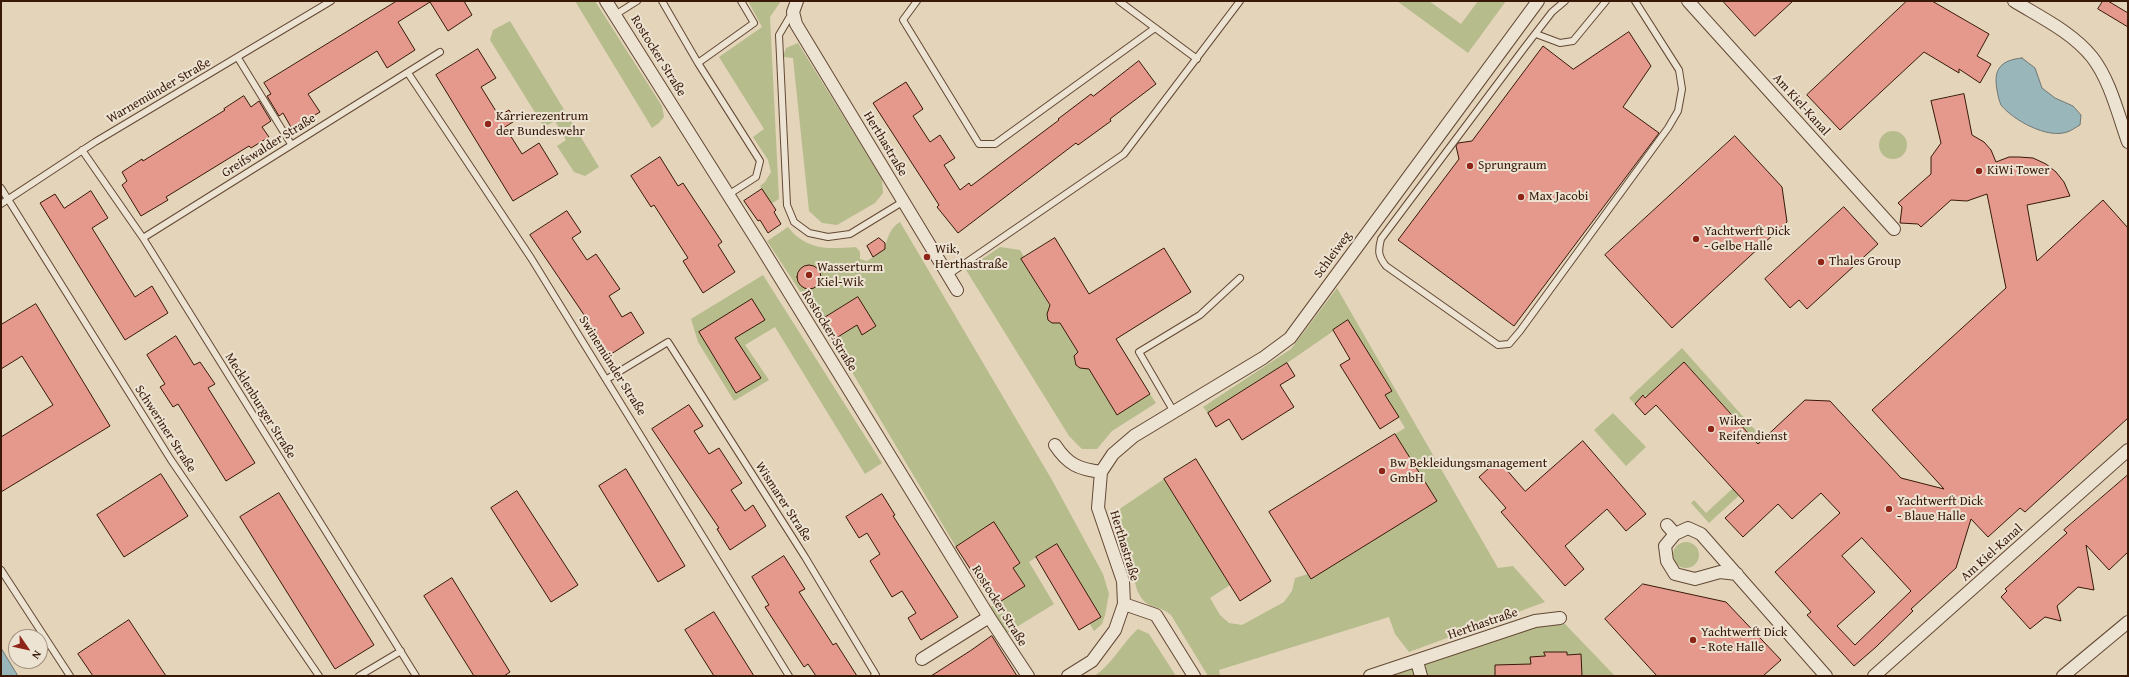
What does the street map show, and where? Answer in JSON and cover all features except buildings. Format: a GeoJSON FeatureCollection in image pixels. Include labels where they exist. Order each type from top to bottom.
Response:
{"type":"FeatureCollection","features":[{"type":"Feature","properties":{"kind":"street","name":"Rostocker Straße"},"geometry":{"type":"LineString","coordinates":[[606,1],[728,195],[988,617],[1028,676]]}},
{"type":"Feature","properties":{"kind":"street","name":"Schleiweg"},"geometry":{"type":"LineString","coordinates":[[1101,472],[1113,454],[1134,436],[1263,358],[1290,338],[1538,1]]}},
{"type":"Feature","properties":{"kind":"street","name":"Am Kiel-Kanal"},"geometry":{"type":"LineString","coordinates":[[1688,1],[1894,229]]}},
{"type":"Feature","properties":{"kind":"street"},"geometry":{"type":"LineString","coordinates":[[2014,1],[2068,34],[2092,57],[2106,81],[2128,142]]}},
{"type":"Feature","properties":{"kind":"street","name":"Herthastraße"},"geometry":{"type":"LineString","coordinates":[[795,6],[796,24],[957,290]]}},
{"type":"Feature","properties":{"kind":"street"},"geometry":{"type":"LineString","coordinates":[[1055,445],[1062,456],[1080,469],[1101,472]]}},
{"type":"Feature","properties":{"kind":"street","name":"Am Kiel-Kanal"},"geometry":{"type":"LineString","coordinates":[[1874,676],[2128,450]]}},
{"type":"Feature","properties":{"kind":"street","name":"Herthastraße"},"geometry":{"type":"LineString","coordinates":[[1101,472],[1098,508],[1123,581],[1124,604]]}},
{"type":"Feature","properties":{"kind":"street"},"geometry":{"type":"LineString","coordinates":[[1667,525],[1675,534]]}},
{"type":"Feature","properties":{"kind":"street"},"geometry":{"type":"LineString","coordinates":[[1737,574],[1720,572],[1695,579],[1675,574],[1667,561],[1665,546],[1675,534],[1688,528],[1700,534],[1737,574],[1826,676]]}},
{"type":"Feature","properties":{"kind":"street"},"geometry":{"type":"LineString","coordinates":[[1068,676],[1092,661],[1115,630],[1124,604],[1156,615],[1194,676]]}},
{"type":"Feature","properties":{"kind":"street"},"geometry":{"type":"LineString","coordinates":[[922,659],[988,617]]}},
{"type":"Feature","properties":{"kind":"street","name":"Herthastraße"},"geometry":{"type":"LineString","coordinates":[[1370,676],[1417,662],[1534,621],[1560,618]]}},
{"type":"Feature","properties":{"kind":"street"},"geometry":{"type":"LineString","coordinates":[[2062,676],[2128,622]]}},
{"type":"Feature","properties":{"kind":"street"},"geometry":{"type":"LineString","coordinates":[[1417,662],[1421,676]]}},
{"type":"Feature","properties":{"kind":"lane","name":"Warnemünder Straße"},"geometry":{"type":"LineString","coordinates":[[1,204],[82,150],[331,1]]}},
{"type":"Feature","properties":{"kind":"lane"},"geometry":{"type":"LineString","coordinates":[[615,15],[637,1]]}},
{"type":"Feature","properties":{"kind":"lane"},"geometry":{"type":"LineString","coordinates":[[662,1],[698,64],[760,161],[756,177],[728,195]]}},
{"type":"Feature","properties":{"kind":"lane"},"geometry":{"type":"LineString","coordinates":[[698,64],[754,23],[741,1]]}},
{"type":"Feature","properties":{"kind":"lane"},"geometry":{"type":"LineString","coordinates":[[917,1],[903,20],[979,144],[994,144],[1155,28]]}},
{"type":"Feature","properties":{"kind":"lane"},"geometry":{"type":"LineString","coordinates":[[1119,1],[1197,60]]}},
{"type":"Feature","properties":{"kind":"lane"},"geometry":{"type":"LineString","coordinates":[[948,275],[1124,154],[1197,60],[1240,1]]}},
{"type":"Feature","properties":{"kind":"lane"},"geometry":{"type":"LineString","coordinates":[[1566,1],[1552,12],[1382,239],[1379,250],[1379,257],[1386,266],[1498,345],[1509,344],[1520,331],[1668,128],[1678,110],[1682,89],[1679,70],[1636,1]]}},
{"type":"Feature","properties":{"kind":"lane"},"geometry":{"type":"LineString","coordinates":[[1536,34],[1560,43],[1573,41],[1606,1]]}},
{"type":"Feature","properties":{"kind":"lane"},"geometry":{"type":"LineString","coordinates":[[795,6],[779,35],[787,204],[794,222],[809,233],[828,236],[850,234],[904,201]]}},
{"type":"Feature","properties":{"kind":"lane","name":"Greifswalder Straße"},"geometry":{"type":"LineString","coordinates":[[143,238],[440,52]]}},
{"type":"Feature","properties":{"kind":"lane"},"geometry":{"type":"LineString","coordinates":[[238,58],[291,144]]}},
{"type":"Feature","properties":{"kind":"lane","name":"Swinemünder Straße"},"geometry":{"type":"LineString","coordinates":[[408,73],[531,258],[789,676]]}},
{"type":"Feature","properties":{"kind":"lane","name":"Mecklenburger Straße"},"geometry":{"type":"LineString","coordinates":[[82,150],[143,238],[416,676]]}},
{"type":"Feature","properties":{"kind":"lane","name":"Schweriner Straße"},"geometry":{"type":"LineString","coordinates":[[1,188],[171,460],[318,676]]}},
{"type":"Feature","properties":{"kind":"lane"},"geometry":{"type":"LineString","coordinates":[[1174,412],[1139,352],[1200,315],[1240,278]]}},
{"type":"Feature","properties":{"kind":"lane","name":"Wismarer Straße"},"geometry":{"type":"LineString","coordinates":[[607,379],[668,342],[805,558],[876,675],[874,676]]}},
{"type":"Feature","properties":{"kind":"lane"},"geometry":{"type":"LineString","coordinates":[[1,570],[4,580],[70,676]]}},
{"type":"Feature","properties":{"kind":"lane"},"geometry":{"type":"LineString","coordinates":[[359,676],[401,652]]}},
{"type":"Feature","properties":{"kind":"green space"},"geometry":{"type":"Polygon","coordinates":[[[575,1],[595,1],[662,106],[664,117],[652,128],[575,1]]]}},
{"type":"Feature","properties":{"kind":"green space"},"geometry":{"type":"Polygon","coordinates":[[[748,1],[781,1],[770,17],[779,199],[771,204],[760,186],[765,182],[771,172],[768,160],[753,137],[764,129],[719,57],[762,27],[748,1]]]}},
{"type":"Feature","properties":{"kind":"green space"},"geometry":{"type":"Polygon","coordinates":[[[1397,1],[1429,1],[1461,24],[1478,1],[1506,1],[1468,53],[1397,1]]]}},
{"type":"Feature","properties":{"kind":"green space"},"geometry":{"type":"Polygon","coordinates":[[[510,21],[599,167],[585,176],[574,172],[557,146],[566,140],[555,121],[544,127],[490,40],[493,30],[510,21]]]}},
{"type":"Feature","properties":{"kind":"green space"},"geometry":{"type":"Polygon","coordinates":[[[798,43],[882,179],[883,193],[875,203],[837,225],[822,223],[809,211],[793,58],[783,57],[786,48],[798,43]]]}},
{"type":"Feature","properties":{"kind":"green space"},"geometry":{"type":"Polygon","coordinates":[[[1893,131],[1903,135],[1907,145],[1903,155],[1893,159],[1883,155],[1879,145],[1883,135],[1893,131]]]}},
{"type":"Feature","properties":{"kind":"green space"},"geometry":{"type":"Polygon","coordinates":[[[900,222],[1052,480],[1103,574],[1109,594],[1102,624],[1094,631],[1090,624],[1101,617],[1057,544],[1029,562],[1054,604],[1007,633],[991,607],[1025,586],[1013,568],[1020,563],[994,523],[956,547],[833,340],[857,325],[863,334],[876,326],[858,297],[821,320],[813,311],[767,241],[788,227],[803,241],[819,247],[856,247],[860,252],[860,259],[867,261],[885,249],[886,242],[890,234],[894,227],[900,222]]]}},
{"type":"Feature","properties":{"kind":"green space"},"geometry":{"type":"Polygon","coordinates":[[[1000,247],[1020,250],[1024,257],[1021,259],[1051,308],[1047,314],[1048,320],[1059,322],[1078,352],[1074,356],[1076,365],[1080,368],[1088,367],[1117,415],[1150,394],[1156,403],[1112,431],[1097,449],[1082,449],[1069,436],[966,270],[1000,247]]]}},
{"type":"Feature","properties":{"kind":"green space"},"geometry":{"type":"Polygon","coordinates":[[[763,275],[882,463],[865,474],[775,327],[745,345],[769,380],[734,401],[698,342],[691,319],[763,275]]]}},
{"type":"Feature","properties":{"kind":"green space"},"geometry":{"type":"Polygon","coordinates":[[[1337,288],[1498,568],[1513,566],[1545,602],[1409,652],[1395,634],[1389,617],[1219,670],[1220,676],[1208,676],[1171,615],[1165,611],[1148,605],[1137,590],[1117,513],[1121,508],[1164,479],[1230,585],[1210,598],[1220,615],[1229,623],[1242,625],[1284,602],[1292,591],[1295,578],[1308,574],[1311,579],[1436,501],[1395,434],[1405,428],[1385,395],[1392,391],[1348,321],[1287,363],[1208,413],[1203,407],[1291,349],[1337,288]]]}},
{"type":"Feature","properties":{"kind":"green space"},"geometry":{"type":"Polygon","coordinates":[[[1682,348],[1780,458],[1709,523],[1691,503],[1694,500],[1706,513],[1769,455],[1684,362],[1647,396],[1643,395],[1635,404],[1629,398],[1682,348]]]}},
{"type":"Feature","properties":{"kind":"green space"},"geometry":{"type":"Polygon","coordinates":[[[1613,413],[1646,447],[1626,466],[1594,430],[1613,413]]]}},
{"type":"Feature","properties":{"kind":"green space"},"geometry":{"type":"Polygon","coordinates":[[[1686,542],[1695,546],[1699,555],[1695,564],[1686,568],[1677,564],[1673,555],[1677,546],[1686,542]]]}},
{"type":"Feature","properties":{"kind":"green space"},"geometry":{"type":"Polygon","coordinates":[[[1535,621],[1565,624],[1615,676],[1370,676],[1535,621]]]}},
{"type":"Feature","properties":{"kind":"green space"},"geometry":{"type":"Polygon","coordinates":[[[1138,629],[1149,634],[1176,676],[1094,676],[1112,660],[1138,629]]]}},
{"type":"Feature","properties":{"kind":"water"},"geometry":{"type":"Polygon","coordinates":[[[2022,58],[2035,68],[2042,88],[2055,98],[2073,106],[2081,115],[2080,125],[2069,131],[2050,133],[2031,127],[2006,111],[2001,105],[1998,96],[1996,76],[2000,67],[2004,63],[2022,58]]]}},
{"type":"Feature","properties":{"kind":"water"},"geometry":{"type":"Polygon","coordinates":[[[1,648],[8,660],[8,669],[14,669],[18,676],[1,676],[1,648]]]}},
{"type":"Feature","properties":{"kind":"place","name":"Karrierezentrum der Bundeswehr"},"geometry":{"type":"Point","coordinates":[488,124]}},
{"type":"Feature","properties":{"kind":"place","name":"Sprungraum"},"geometry":{"type":"Point","coordinates":[1470,166]}},
{"type":"Feature","properties":{"kind":"place","name":"KiWi Tower"},"geometry":{"type":"Point","coordinates":[1979,171]}},
{"type":"Feature","properties":{"kind":"place","name":"Max Jacobi"},"geometry":{"type":"Point","coordinates":[1521,197]}},
{"type":"Feature","properties":{"kind":"place","name":"Yachtwerft Dick - Gelbe Halle"},"geometry":{"type":"Point","coordinates":[1696,239]}},
{"type":"Feature","properties":{"kind":"place","name":"Wik, Herthastraße"},"geometry":{"type":"Point","coordinates":[927,257]}},
{"type":"Feature","properties":{"kind":"place","name":"Thales Group"},"geometry":{"type":"Point","coordinates":[1821,262]}},
{"type":"Feature","properties":{"kind":"place","name":"Wasserturm Kiel-Wik"},"geometry":{"type":"Point","coordinates":[809,275]}},
{"type":"Feature","properties":{"kind":"place","name":"Wiker Reifendienst"},"geometry":{"type":"Point","coordinates":[1711,429]}},
{"type":"Feature","properties":{"kind":"place","name":"Bw Bekleidungsmanagement GmbH"},"geometry":{"type":"Point","coordinates":[1382,471]}},
{"type":"Feature","properties":{"kind":"place","name":"Yachtwerft Dick - Blaue Halle"},"geometry":{"type":"Point","coordinates":[1889,509]}},
{"type":"Feature","properties":{"kind":"place","name":"Yachtwerft Dick - Rote Halle"},"geometry":{"type":"Point","coordinates":[1693,640]}}]}
